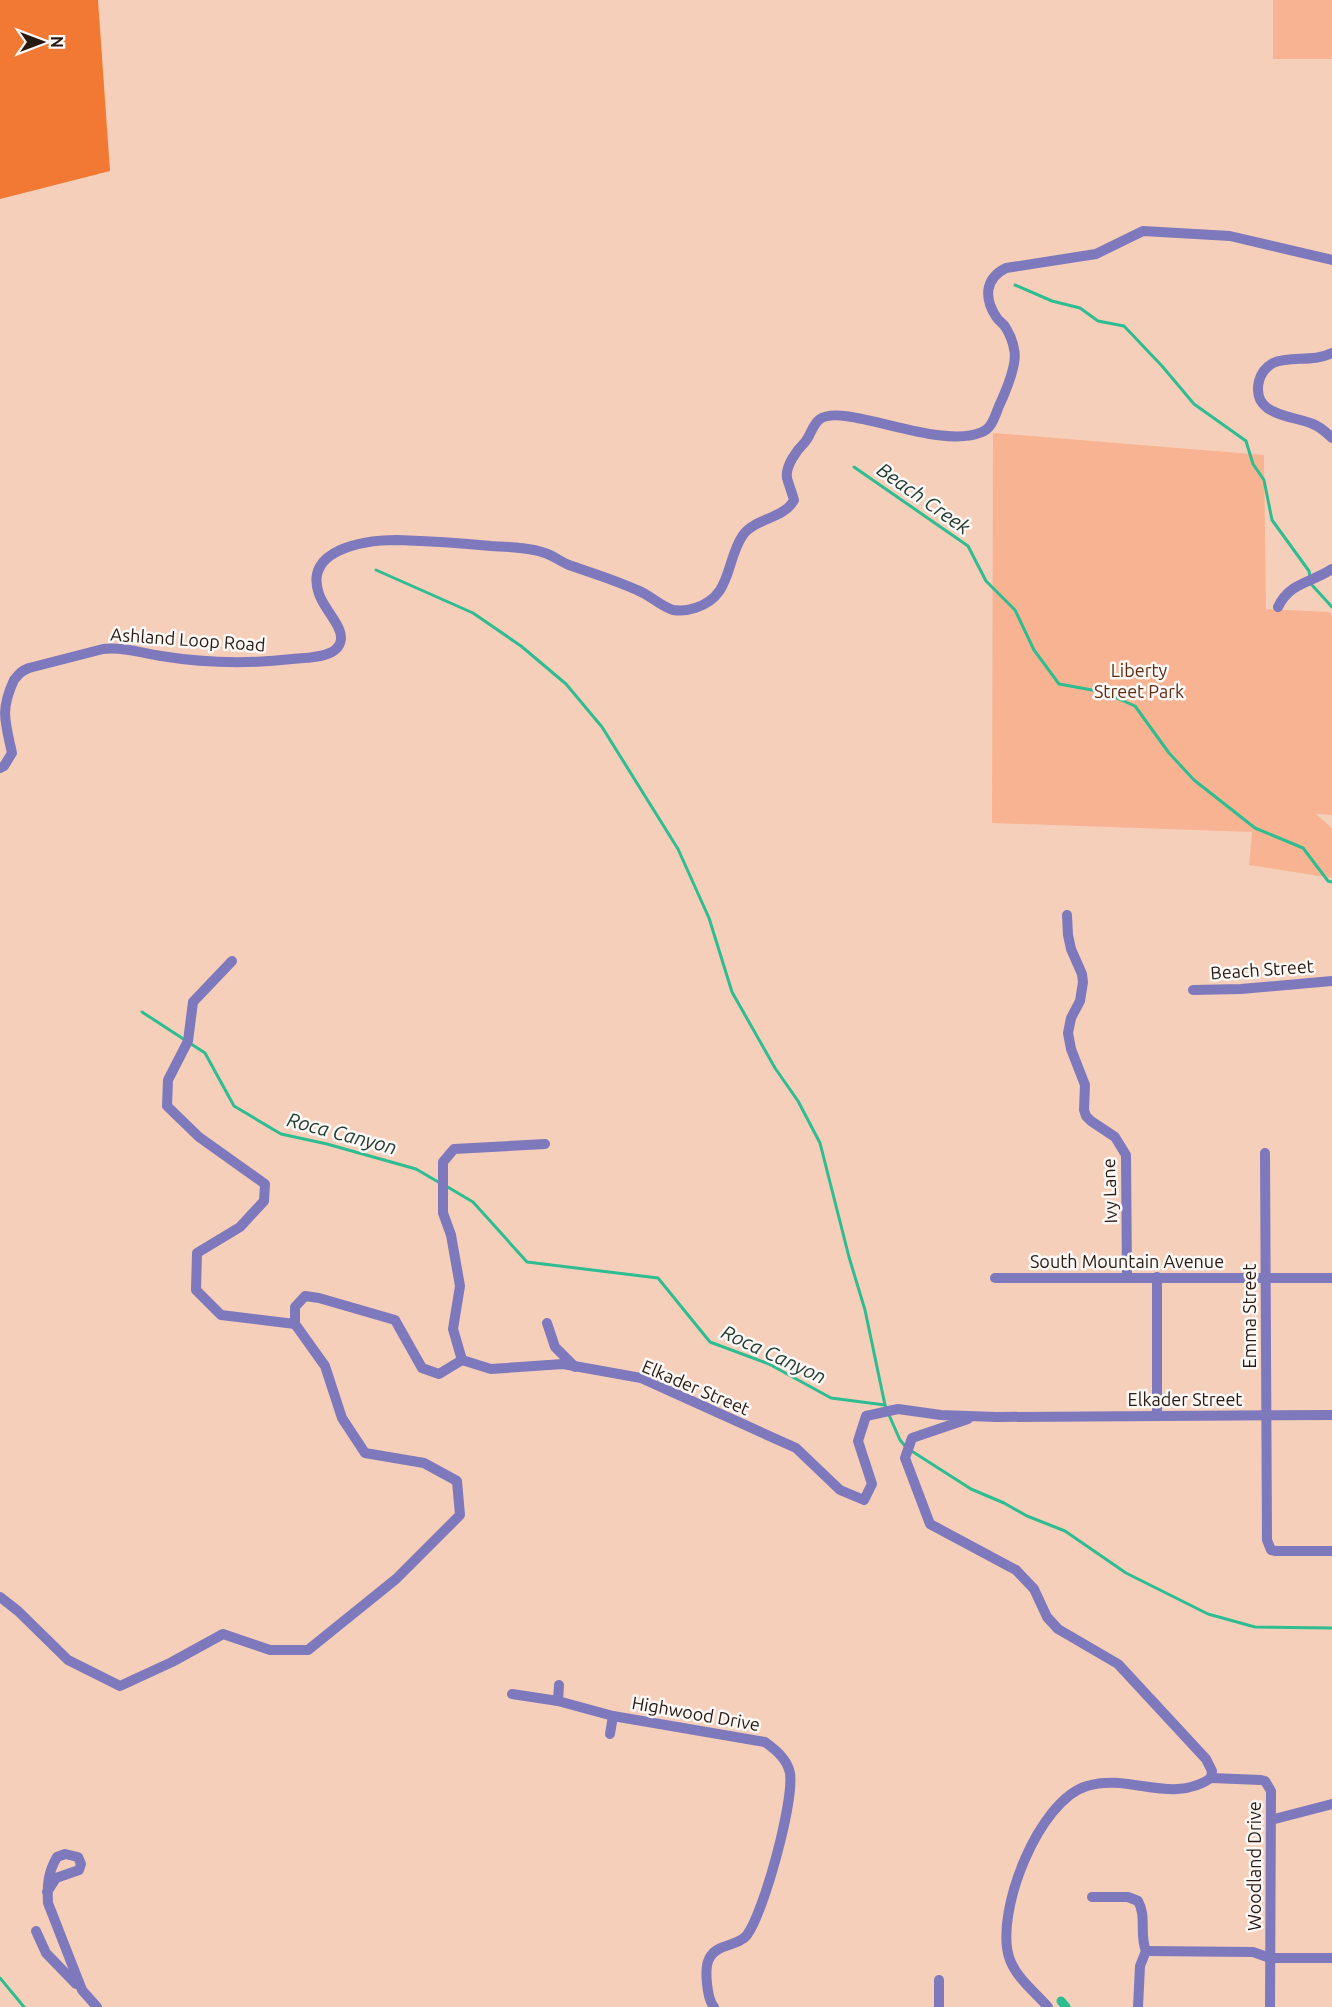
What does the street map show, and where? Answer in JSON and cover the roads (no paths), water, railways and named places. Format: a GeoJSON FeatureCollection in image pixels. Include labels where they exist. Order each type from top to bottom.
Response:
{"type":"FeatureCollection","features":[{"type":"Feature","properties":{"kind":"street","name":"Ashland Loop Road"},"geometry":{"type":"LineString","coordinates":[[0,768],[4,766],[12,753],[3,721],[3,698],[20,672],[28,668],[103,649],[116,648],[163,656],[249,663],[321,656],[332,652],[339,646],[341,637],[339,629],[319,594],[316,581],[319,565],[325,558],[344,548],[394,540],[514,547],[544,553],[567,564],[641,591],[675,610],[686,610],[706,603],[717,594],[726,581],[741,537],[748,529],[782,512],[792,504],[794,500],[787,479],[789,466],[809,437],[814,425],[822,418],[843,415],[927,434],[944,435],[970,435],[983,432],[991,424],[1014,364],[1015,351],[1006,328],[989,304],[988,294],[991,280],[1006,268],[1096,254],[1143,231],[1230,236],[1332,260]]}},
{"type":"Feature","properties":{"kind":"street"},"geometry":{"type":"LineString","coordinates":[[1332,353],[1314,359],[1275,362],[1261,375],[1258,391],[1260,399],[1269,410],[1316,426],[1332,438]]}},
{"type":"Feature","properties":{"kind":"street"},"geometry":{"type":"LineString","coordinates":[[1278,607],[1289,590],[1332,569]]}},
{"type":"Feature","properties":{"kind":"street","name":"Ivy Lane"},"geometry":{"type":"LineString","coordinates":[[1067,915],[1069,942],[1083,982],[1080,1001],[1071,1018],[1068,1034],[1071,1049],[1085,1085],[1084,1110],[1091,1121],[1115,1137],[1126,1155],[1126,1277]]}},
{"type":"Feature","properties":{"kind":"street"},"geometry":{"type":"LineString","coordinates":[[232,961],[193,1002],[188,1041],[168,1080],[167,1106],[199,1137],[264,1184],[264,1202],[240,1227],[197,1253],[196,1290],[221,1315],[295,1324]]}},
{"type":"Feature","properties":{"kind":"street","name":"Beach Street"},"geometry":{"type":"LineString","coordinates":[[1193,990],[1241,989],[1332,981]]}},
{"type":"Feature","properties":{"kind":"street"},"geometry":{"type":"LineString","coordinates":[[0,1597],[18,1611],[68,1660],[120,1686],[172,1662],[223,1634],[270,1650],[308,1650],[396,1579],[460,1515],[457,1481],[424,1463],[365,1453],[342,1419],[325,1366],[295,1324],[295,1307],[304,1296],[319,1298],[395,1320],[422,1368],[439,1374],[462,1360],[453,1329],[460,1286],[451,1235],[443,1213],[443,1162],[454,1149],[544,1144]]}},
{"type":"Feature","properties":{"kind":"street","name":"Emma Street"},"geometry":{"type":"LineString","coordinates":[[1265,1153],[1267,1540],[1271,1550],[1332,1551]]}},
{"type":"Feature","properties":{"kind":"street"},"geometry":{"type":"LineString","coordinates":[[1157,1277],[1157,1415]]}},
{"type":"Feature","properties":{"kind":"street","name":"South Mountain Avenue"},"geometry":{"type":"LineString","coordinates":[[995,1278],[1332,1278]]}},
{"type":"Feature","properties":{"kind":"street"},"geometry":{"type":"LineString","coordinates":[[547,1323],[555,1347],[575,1367]]}},
{"type":"Feature","properties":{"kind":"street","name":"Elkader Street"},"geometry":{"type":"LineString","coordinates":[[462,1360],[491,1369],[563,1365],[641,1378],[796,1448],[840,1490],[864,1500],[872,1484],[858,1441],[866,1416],[898,1409],[975,1416],[1332,1415]]}},
{"type":"Feature","properties":{"kind":"street"},"geometry":{"type":"LineString","coordinates":[[975,1416],[912,1438],[905,1458],[930,1524],[1006,1564],[1026,1580],[1034,1589],[1047,1617],[1058,1629],[1118,1664],[1206,1759],[1212,1771],[1211,1778],[1193,1788],[1184,1790],[1110,1783],[1095,1784],[1070,1794],[1055,1809],[1023,1862],[1015,1884],[1006,1923],[1006,1945],[1011,1963],[1048,2007]]}},
{"type":"Feature","properties":{"kind":"street"},"geometry":{"type":"LineString","coordinates":[[558,1701],[559,1685]]}},
{"type":"Feature","properties":{"kind":"street","name":"Highwood Drive"},"geometry":{"type":"LineString","coordinates":[[512,1694],[558,1701],[613,1716],[765,1742],[781,1754],[790,1771],[783,1831],[756,1922],[744,1938],[720,1948],[709,1958],[706,1976],[710,2003],[714,2007]]}},
{"type":"Feature","properties":{"kind":"street"},"geometry":{"type":"LineString","coordinates":[[610,1734],[613,1716]]}},
{"type":"Feature","properties":{"kind":"street","name":"Woodland Drive"},"geometry":{"type":"LineString","coordinates":[[1211,1778],[1261,1779],[1271,1791],[1270,2007]]}},
{"type":"Feature","properties":{"kind":"street"},"geometry":{"type":"LineString","coordinates":[[1271,1820],[1332,1804]]}},
{"type":"Feature","properties":{"kind":"street"},"geometry":{"type":"LineString","coordinates":[[47,1892],[48,1903],[82,1990]]}},
{"type":"Feature","properties":{"kind":"street"},"geometry":{"type":"LineString","coordinates":[[1092,1897],[1128,1898],[1138,1902],[1142,1909],[1142,1937],[1146,1951],[1140,1966],[1138,2007]]}},
{"type":"Feature","properties":{"kind":"street"},"geometry":{"type":"LineString","coordinates":[[36,1931],[46,1953],[97,2007]]}},
{"type":"Feature","properties":{"kind":"street"},"geometry":{"type":"LineString","coordinates":[[1146,1951],[1253,1952],[1270,1958],[1332,1958]]}},
{"type":"Feature","properties":{"kind":"street"},"geometry":{"type":"LineString","coordinates":[[939,1980],[939,2007]]}},
{"type":"Feature","properties":{"kind":"waterway"},"geometry":{"type":"LineString","coordinates":[[1015,285],[1052,301],[1080,308],[1098,321],[1124,326],[1194,404],[1246,441],[1253,464],[1264,480],[1272,520],[1309,571],[1310,577]]}},
{"type":"Feature","properties":{"kind":"waterway","name":"Beach Creek"},"geometry":{"type":"LineString","coordinates":[[854,467],[968,546],[986,581],[1015,610],[1034,650],[1059,684],[1103,692],[1135,706],[1169,753],[1194,780],[1255,828],[1303,848],[1328,881],[1332,882]]}},
{"type":"Feature","properties":{"kind":"waterway"},"geometry":{"type":"LineString","coordinates":[[376,570],[473,613],[521,646],[566,684],[602,727],[678,849],[709,918],[732,992],[775,1068],[798,1101],[820,1143],[865,1310],[885,1405]]}},
{"type":"Feature","properties":{"kind":"waterway"},"geometry":{"type":"LineString","coordinates":[[1311,584],[1332,607]]}},
{"type":"Feature","properties":{"kind":"waterway","name":"Roca Canyon"},"geometry":{"type":"LineString","coordinates":[[142,1012],[205,1053],[234,1106],[281,1134],[327,1144],[416,1169],[440,1183]]}},
{"type":"Feature","properties":{"kind":"waterway","name":"Roca Canyon"},"geometry":{"type":"LineString","coordinates":[[446,1186],[473,1202],[527,1262],[658,1278],[710,1342],[769,1364],[831,1398],[885,1405],[886,1409]]}},
{"type":"Feature","properties":{"kind":"waterway","name":"Roca Canyon"},"geometry":{"type":"LineString","coordinates":[[889,1415],[905,1446]]}},
{"type":"Feature","properties":{"kind":"waterway","name":"Roca Canyon"},"geometry":{"type":"LineString","coordinates":[[910,1450],[971,1489],[1027,1516],[1065,1531],[1126,1573],[1208,1614],[1255,1627],[1332,1628]]}},
{"type":"Feature","properties":{"kind":"waterway"},"geometry":{"type":"LineString","coordinates":[[0,1978],[24,2007]]}},
{"type":"Feature","properties":{"kind":"waterway"},"geometry":{"type":"LineString","coordinates":[[1061,2001],[1066,2007]]}},
{"type":"Feature","properties":{"kind":"park label","name":"Liberty Street Park"},"geometry":{"type":"Point","coordinates":[1139,680]}}]}
